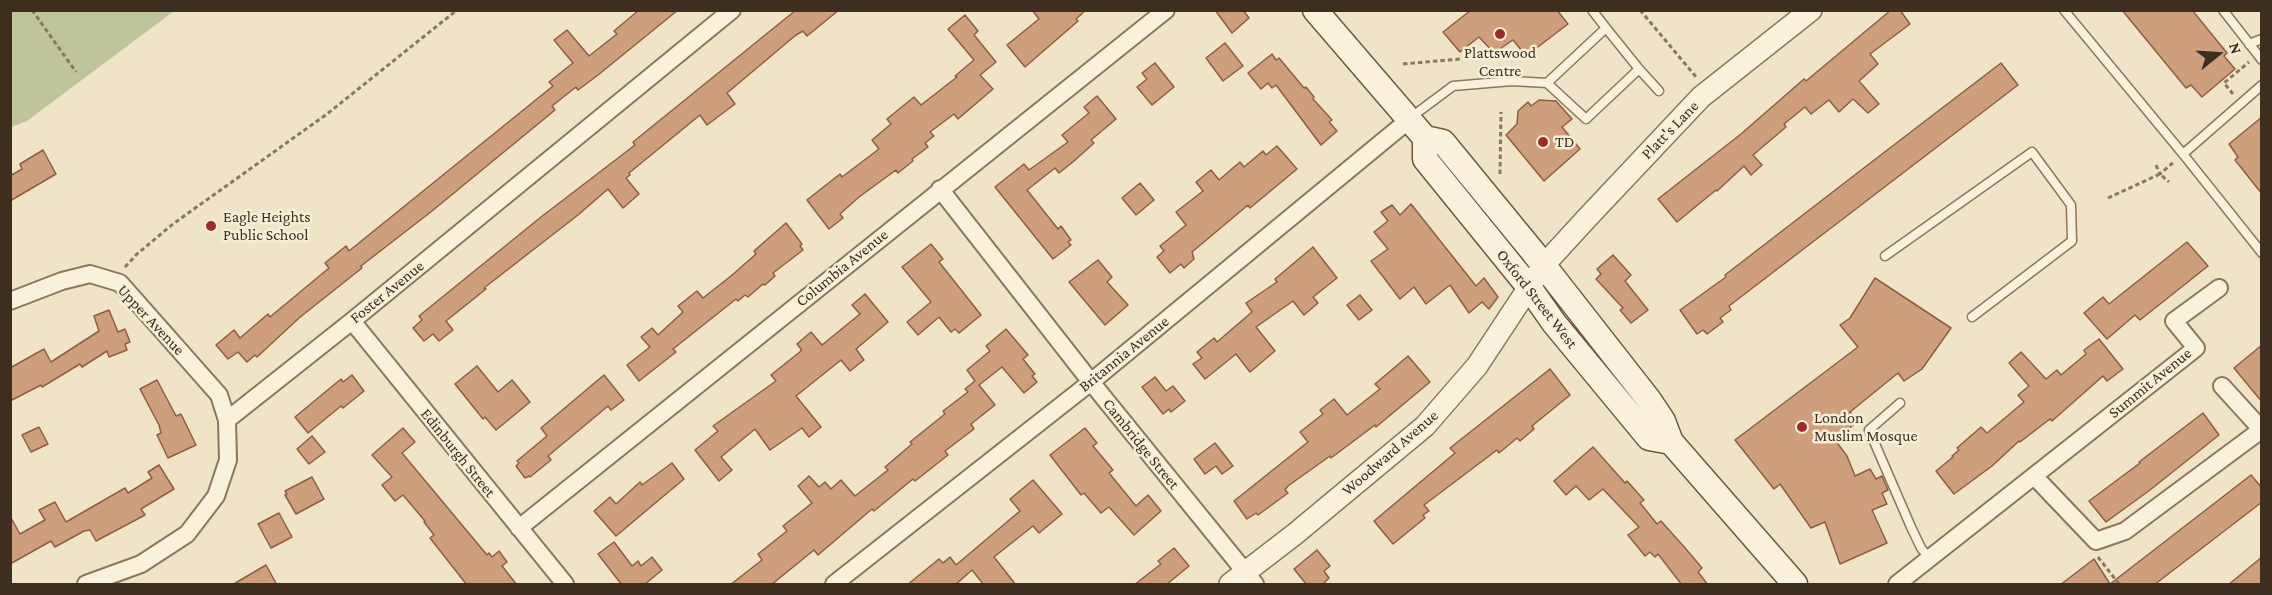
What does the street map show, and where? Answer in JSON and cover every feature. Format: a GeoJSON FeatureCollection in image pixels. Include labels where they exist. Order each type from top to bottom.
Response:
{"type":"FeatureCollection","features":[{"type":"Feature","properties":{"kind":"main road","name":"Oxford Street West"},"geometry":{"type":"LineString","coordinates":[[1315,10],[1425,138],[1425,159],[1528,286],[1554,323],[1649,438],[1671,442]]}},
{"type":"Feature","properties":{"kind":"main road","name":"Oxford Street West"},"geometry":{"type":"LineString","coordinates":[[1425,138],[1443,142],[1649,400],[1663,421],[1671,442],[1795,585]]}},
{"type":"Feature","properties":{"kind":"street","name":"Foster Avenue"},"geometry":{"type":"LineString","coordinates":[[227,420],[352,321],[732,10]]}},
{"type":"Feature","properties":{"kind":"street","name":"Columbia Avenue"},"geometry":{"type":"LineString","coordinates":[[519,528],[1166,10]]}},
{"type":"Feature","properties":{"kind":"street","name":"Platt's Lane"},"geometry":{"type":"LineString","coordinates":[[1543,266],[1701,97],[1811,10]]}},
{"type":"Feature","properties":{"kind":"street","name":"Britannia Avenue"},"geometry":{"type":"LineString","coordinates":[[834,585],[1091,382],[1410,119]]}},
{"type":"Feature","properties":{"kind":"street","name":"Cambridge Street"},"geometry":{"type":"LineString","coordinates":[[940,189],[1243,581]]}},
{"type":"Feature","properties":{"kind":"street","name":"Woodward Avenue"},"geometry":{"type":"LineString","coordinates":[[1243,581],[1425,426],[1477,366],[1543,266]]}},
{"type":"Feature","properties":{"kind":"street","name":"Upper Avenue"},"geometry":{"type":"LineString","coordinates":[[10,301],[62,281],[90,274],[120,284],[219,395],[227,420]]}},
{"type":"Feature","properties":{"kind":"street","name":"Summit Avenue"},"geometry":{"type":"LineString","coordinates":[[1898,585],[2196,348],[2174,321],[2219,288]]}},
{"type":"Feature","properties":{"kind":"street","name":"Edinburgh Street"},"geometry":{"type":"LineString","coordinates":[[352,321],[565,585]]}},
{"type":"Feature","properties":{"kind":"street"},"geometry":{"type":"LineString","coordinates":[[2034,476],[2096,541],[2125,531],[2261,430],[2222,386]]}},
{"type":"Feature","properties":{"kind":"street"},"geometry":{"type":"LineString","coordinates":[[86,585],[141,564],[187,534],[216,496],[228,460],[227,420]]}},
{"type":"Feature","properties":{"kind":"lane"},"geometry":{"type":"LineString","coordinates":[[1592,10],[1659,91]]}},
{"type":"Feature","properties":{"kind":"lane"},"geometry":{"type":"LineString","coordinates":[[2064,10],[2262,253]]}},
{"type":"Feature","properties":{"kind":"lane"},"geometry":{"type":"LineString","coordinates":[[2223,10],[2260,58]]}},
{"type":"Feature","properties":{"kind":"lane"},"geometry":{"type":"LineString","coordinates":[[1547,83],[1606,28]]}},
{"type":"Feature","properties":{"kind":"lane"},"geometry":{"type":"LineString","coordinates":[[2248,44],[2262,39]]}},
{"type":"Feature","properties":{"kind":"lane"},"geometry":{"type":"LineString","coordinates":[[1410,119],[1453,87],[1512,81],[1547,83],[1586,119],[1639,69]]}},
{"type":"Feature","properties":{"kind":"lane"},"geometry":{"type":"LineString","coordinates":[[2183,154],[2262,85]]}},
{"type":"Feature","properties":{"kind":"lane"},"geometry":{"type":"LineString","coordinates":[[1885,256],[2032,152],[2071,205],[2072,241],[1972,317]]}},
{"type":"Feature","properties":{"kind":"lane"},"geometry":{"type":"LineString","coordinates":[[1900,403],[1869,430],[1916,538],[1930,559]]}},
{"type":"Feature","properties":{"kind":"path"},"geometry":{"type":"LineString","coordinates":[[32,10],[76,72]]}},
{"type":"Feature","properties":{"kind":"path"},"geometry":{"type":"LineString","coordinates":[[111,280],[137,254],[173,224],[327,114],[457,10]]}},
{"type":"Feature","properties":{"kind":"path"},"geometry":{"type":"LineString","coordinates":[[1640,10],[1697,78]]}},
{"type":"Feature","properties":{"kind":"path"},"geometry":{"type":"LineString","coordinates":[[1403,64],[1471,58]]}},
{"type":"Feature","properties":{"kind":"path"},"geometry":{"type":"LineString","coordinates":[[2236,98],[2224,82],[2260,58]]}},
{"type":"Feature","properties":{"kind":"path"},"geometry":{"type":"LineString","coordinates":[[1500,174],[1501,112]]}},
{"type":"Feature","properties":{"kind":"path"},"geometry":{"type":"LineString","coordinates":[[2108,198],[2160,174],[2183,154]]}},
{"type":"Feature","properties":{"kind":"path"},"geometry":{"type":"LineString","coordinates":[[2156,165],[2160,174],[2169,182]]}},
{"type":"Feature","properties":{"kind":"path"},"geometry":{"type":"LineString","coordinates":[[2094,552],[2119,585]]}},
{"type":"Feature","properties":{"kind":"green space"},"geometry":{"type":"Polygon","coordinates":[[[11,10],[174,11],[27,121],[11,127],[11,10]]]}},
{"type":"Feature","properties":{"kind":"building"},"geometry":{"type":"Polygon","coordinates":[[[639,10],[678,10],[598,75],[578,90],[576,87],[552,106],[555,110],[361,266],[362,268],[299,318],[257,357],[255,355],[247,362],[238,352],[228,359],[216,345],[234,330],[240,338],[268,314],[270,317],[329,268],[325,263],[346,246],[349,251],[553,86],[549,82],[573,63],[554,40],[567,30],[589,56],[617,34],[614,31],[639,10]]]}},
{"type":"Feature","properties":{"kind":"building"},"geometry":{"type":"Polygon","coordinates":[[[796,10],[839,10],[807,36],[803,31],[796,35],[727,93],[735,104],[707,125],[700,115],[629,173],[630,175],[626,178],[639,194],[623,208],[608,189],[446,321],[453,330],[439,341],[433,334],[424,341],[413,328],[422,320],[419,316],[541,217],[635,145],[633,142],[796,10]]]}},
{"type":"Feature","properties":{"kind":"building"},"geometry":{"type":"Polygon","coordinates":[[[1032,10],[1086,10],[1076,19],[1078,21],[1025,67],[1007,45],[1039,19],[1032,10]]]}},
{"type":"Feature","properties":{"kind":"building"},"geometry":{"type":"Polygon","coordinates":[[[1215,10],[1243,10],[1249,18],[1232,33],[1215,10]]]}},
{"type":"Feature","properties":{"kind":"building","name":"Plattswood Centre"},"geometry":{"type":"Polygon","coordinates":[[[1471,10],[1557,10],[1568,24],[1526,56],[1513,40],[1494,53],[1479,37],[1460,52],[1443,32],[1471,10]]]}},
{"type":"Feature","properties":{"kind":"building"},"geometry":{"type":"Polygon","coordinates":[[[1891,10],[1900,10],[1910,24],[1870,54],[1878,64],[1859,81],[1879,104],[1868,113],[1853,99],[1839,112],[1829,100],[1811,114],[1805,107],[1784,124],[1786,127],[1753,155],[1762,165],[1751,175],[1744,166],[1717,191],[1677,222],[1658,199],[1741,134],[1804,79],[1806,81],[1891,10]]]}},
{"type":"Feature","properties":{"kind":"building"},"geometry":{"type":"Polygon","coordinates":[[[2122,10],[2192,10],[2227,53],[2224,56],[2235,69],[2202,97],[2191,85],[2186,88],[2122,10]]]}},
{"type":"Feature","properties":{"kind":"building"},"geometry":{"type":"Polygon","coordinates":[[[965,15],[978,31],[974,35],[996,62],[980,75],[993,89],[958,119],[954,114],[930,132],[934,136],[925,143],[928,147],[898,173],[896,170],[859,197],[840,214],[843,218],[829,229],[807,200],[840,174],[842,177],[879,149],[872,140],[891,124],[887,119],[914,97],[921,105],[957,77],[955,76],[974,60],[948,29],[965,15]]]}},
{"type":"Feature","properties":{"kind":"building"},"geometry":{"type":"Polygon","coordinates":[[[1225,43],[1243,66],[1223,81],[1206,58],[1225,43]]]}},
{"type":"Feature","properties":{"kind":"building"},"geometry":{"type":"Polygon","coordinates":[[[1272,54],[1276,60],[1279,58],[1304,88],[1306,87],[1314,97],[1313,99],[1332,120],[1329,122],[1337,131],[1321,145],[1276,85],[1272,88],[1268,83],[1261,89],[1248,73],[1272,54]]]}},
{"type":"Feature","properties":{"kind":"building"},"geometry":{"type":"Polygon","coordinates":[[[1155,63],[1174,87],[1152,105],[1137,87],[1147,79],[1142,73],[1155,63]]]}},
{"type":"Feature","properties":{"kind":"building"},"geometry":{"type":"Polygon","coordinates":[[[2001,63],[2018,85],[1729,306],[1731,310],[1720,318],[1723,322],[1707,334],[1703,330],[1697,334],[1680,310],[1726,277],[1725,275],[2001,63]]]}},
{"type":"Feature","properties":{"kind":"building"},"geometry":{"type":"Polygon","coordinates":[[[1097,96],[1116,119],[1091,140],[1094,143],[1059,173],[1055,168],[1027,190],[1058,229],[1061,226],[1071,240],[1068,242],[1071,245],[1053,259],[995,187],[1024,164],[1029,170],[1068,142],[1062,135],[1089,113],[1084,107],[1097,96]]]}},
{"type":"Feature","properties":{"kind":"building","name":"TD"},"geometry":{"type":"Polygon","coordinates":[[[1539,100],[1556,101],[1572,119],[1562,127],[1580,149],[1544,181],[1506,135],[1517,124],[1518,111],[1528,102],[1531,106],[1539,100]]]}},
{"type":"Feature","properties":{"kind":"building"},"geometry":{"type":"Polygon","coordinates":[[[2262,117],[2262,194],[2235,160],[2238,157],[2229,144],[2262,117]]]}},
{"type":"Feature","properties":{"kind":"building"},"geometry":{"type":"Polygon","coordinates":[[[1277,146],[1297,169],[1250,208],[1248,205],[1192,252],[1194,259],[1184,268],[1181,264],[1170,273],[1157,257],[1164,251],[1160,246],[1186,225],[1176,212],[1203,191],[1196,182],[1211,170],[1219,180],[1240,162],[1244,167],[1263,151],[1266,155],[1277,146]]]}},
{"type":"Feature","properties":{"kind":"building"},"geometry":{"type":"Polygon","coordinates":[[[43,150],[56,174],[10,201],[10,176],[22,169],[20,164],[43,150]]]}},
{"type":"Feature","properties":{"kind":"building"},"geometry":{"type":"Polygon","coordinates":[[[1140,183],[1154,200],[1136,215],[1122,198],[1140,183]]]}},
{"type":"Feature","properties":{"kind":"building"},"geometry":{"type":"Polygon","coordinates":[[[1411,204],[1476,286],[1484,278],[1498,297],[1489,309],[1482,302],[1469,313],[1450,285],[1426,304],[1414,287],[1400,299],[1371,261],[1388,249],[1374,232],[1388,221],[1381,212],[1392,205],[1400,215],[1411,204]]]}},
{"type":"Feature","properties":{"kind":"building"},"geometry":{"type":"Polygon","coordinates":[[[786,223],[802,244],[800,246],[803,250],[773,273],[775,276],[765,285],[763,284],[748,297],[745,295],[738,301],[736,299],[673,349],[676,352],[639,381],[627,365],[650,347],[641,337],[652,328],[658,335],[683,312],[678,306],[697,291],[703,298],[756,254],[754,251],[786,223]]]}},
{"type":"Feature","properties":{"kind":"building"},"geometry":{"type":"Polygon","coordinates":[[[2187,242],[2208,266],[2140,320],[2135,315],[2107,339],[2084,313],[2103,297],[2109,304],[2187,242]]]}},
{"type":"Feature","properties":{"kind":"building"},"geometry":{"type":"Polygon","coordinates":[[[931,244],[943,259],[939,262],[981,315],[959,333],[955,329],[951,332],[939,317],[918,335],[907,322],[931,302],[902,267],[931,244]]]}},
{"type":"Feature","properties":{"kind":"building"},"geometry":{"type":"Polygon","coordinates":[[[1313,247],[1337,278],[1313,297],[1318,303],[1304,315],[1293,301],[1256,327],[1275,351],[1250,372],[1236,354],[1205,379],[1193,364],[1202,358],[1197,352],[1214,338],[1217,342],[1252,312],[1246,303],[1277,282],[1275,279],[1313,247]]]}},
{"type":"Feature","properties":{"kind":"building"},"geometry":{"type":"Polygon","coordinates":[[[1613,255],[1631,275],[1625,281],[1648,310],[1631,323],[1620,310],[1623,308],[1596,279],[1601,274],[1597,269],[1613,255]]]}},
{"type":"Feature","properties":{"kind":"building"},"geometry":{"type":"Polygon","coordinates":[[[1098,260],[1112,277],[1107,282],[1128,305],[1105,325],[1069,282],[1098,260]]]}},
{"type":"Feature","properties":{"kind":"building","name":"London Muslim Mosque"},"geometry":{"type":"Polygon","coordinates":[[[1875,278],[1951,328],[1922,369],[1904,381],[1898,373],[1850,412],[1858,421],[1835,440],[1847,456],[1855,476],[1870,469],[1876,479],[1882,476],[1888,490],[1882,493],[1887,504],[1872,510],[1887,543],[1840,564],[1825,522],[1811,528],[1780,484],[1774,489],[1735,440],[1858,347],[1840,325],[1850,318],[1875,278]]]}},
{"type":"Feature","properties":{"kind":"building"},"geometry":{"type":"Polygon","coordinates":[[[865,294],[888,322],[856,349],[864,360],[850,371],[841,360],[796,396],[821,427],[809,437],[802,428],[770,450],[755,429],[721,457],[732,470],[719,481],[695,450],[718,431],[713,426],[776,381],[771,375],[801,351],[797,344],[811,332],[822,345],[860,314],[852,305],[865,294]]]}},
{"type":"Feature","properties":{"kind":"building"},"geometry":{"type":"Polygon","coordinates":[[[1360,295],[1372,310],[1359,320],[1347,305],[1360,295]]]}},
{"type":"Feature","properties":{"kind":"building"},"geometry":{"type":"Polygon","coordinates":[[[109,310],[118,332],[125,329],[130,342],[125,344],[127,350],[109,357],[107,351],[82,367],[80,364],[42,387],[41,385],[10,401],[10,368],[44,349],[51,362],[99,331],[94,316],[109,310]]]}},
{"type":"Feature","properties":{"kind":"building"},"geometry":{"type":"Polygon","coordinates":[[[1006,329],[1028,355],[1023,359],[1035,374],[1032,376],[1037,382],[1024,393],[1002,367],[979,385],[995,405],[971,424],[974,429],[945,451],[948,455],[915,481],[913,479],[874,511],[872,509],[818,555],[814,550],[771,585],[730,585],[762,560],[758,554],[787,531],[783,526],[812,503],[798,486],[809,476],[819,487],[825,482],[831,489],[841,480],[855,496],[888,470],[885,467],[912,444],[910,442],[945,414],[943,411],[968,392],[965,389],[975,381],[967,370],[990,351],[986,346],[1006,329]]]}},
{"type":"Feature","properties":{"kind":"building"},"geometry":{"type":"Polygon","coordinates":[[[2099,339],[2123,369],[2107,381],[2103,376],[2052,421],[2050,419],[2019,441],[1992,466],[1954,494],[1936,471],[1953,457],[1959,450],[1957,448],[1981,427],[1987,433],[2024,402],[2018,395],[2029,386],[2009,363],[2021,352],[2046,379],[2057,370],[2061,375],[2086,354],[2084,350],[2099,339]]]}},
{"type":"Feature","properties":{"kind":"building"},"geometry":{"type":"Polygon","coordinates":[[[2262,345],[2262,402],[2234,368],[2262,345]]]}},
{"type":"Feature","properties":{"kind":"building"},"geometry":{"type":"Polygon","coordinates":[[[1408,356],[1430,382],[1376,427],[1375,425],[1288,486],[1285,490],[1288,493],[1258,515],[1256,513],[1247,519],[1234,501],[1308,442],[1300,432],[1323,414],[1320,410],[1334,399],[1347,415],[1380,389],[1375,384],[1408,356]]]}},
{"type":"Feature","properties":{"kind":"building"},"geometry":{"type":"Polygon","coordinates":[[[477,366],[498,392],[512,380],[530,402],[496,430],[485,417],[483,419],[455,384],[477,366]]]}},
{"type":"Feature","properties":{"kind":"building"},"geometry":{"type":"Polygon","coordinates":[[[1550,369],[1570,395],[1532,426],[1534,429],[1520,441],[1517,438],[1499,453],[1497,450],[1424,505],[1429,511],[1423,515],[1425,518],[1393,544],[1374,521],[1455,453],[1450,448],[1550,369]]]}},
{"type":"Feature","properties":{"kind":"building"},"geometry":{"type":"Polygon","coordinates":[[[352,375],[364,391],[343,408],[341,406],[308,433],[295,417],[341,379],[343,382],[352,375]]]}},
{"type":"Feature","properties":{"kind":"building"},"geometry":{"type":"Polygon","coordinates":[[[604,375],[624,400],[611,410],[608,406],[548,456],[551,460],[530,477],[525,478],[516,466],[519,463],[517,461],[547,436],[541,428],[604,375]]]}},
{"type":"Feature","properties":{"kind":"building"},"geometry":{"type":"Polygon","coordinates":[[[1155,377],[1166,391],[1173,386],[1185,401],[1171,412],[1169,409],[1163,414],[1142,387],[1155,377]]]}},
{"type":"Feature","properties":{"kind":"building"},"geometry":{"type":"Polygon","coordinates":[[[157,380],[176,416],[181,414],[196,445],[168,458],[157,435],[161,433],[159,425],[140,389],[157,380]]]}},
{"type":"Feature","properties":{"kind":"building"},"geometry":{"type":"Polygon","coordinates":[[[2203,413],[2219,435],[2106,522],[2089,501],[2203,413]]]}},
{"type":"Feature","properties":{"kind":"building"},"geometry":{"type":"Polygon","coordinates":[[[39,427],[48,444],[31,452],[22,435],[39,427]]]}},
{"type":"Feature","properties":{"kind":"building"},"geometry":{"type":"Polygon","coordinates":[[[403,428],[415,442],[402,453],[487,555],[489,553],[492,557],[499,551],[507,562],[502,566],[517,585],[467,585],[430,538],[434,535],[403,495],[395,501],[382,485],[392,477],[372,455],[403,428]]]}},
{"type":"Feature","properties":{"kind":"building"},"geometry":{"type":"Polygon","coordinates":[[[1085,428],[1097,443],[1093,446],[1113,470],[1109,473],[1136,506],[1148,495],[1161,511],[1134,535],[1109,507],[1101,513],[1084,493],[1081,495],[1050,455],[1085,428]]]}},
{"type":"Feature","properties":{"kind":"building"},"geometry":{"type":"Polygon","coordinates":[[[312,436],[325,452],[309,464],[297,449],[312,436]]]}},
{"type":"Feature","properties":{"kind":"building"},"geometry":{"type":"Polygon","coordinates":[[[1215,443],[1233,466],[1222,474],[1216,466],[1205,474],[1194,459],[1215,443]]]}},
{"type":"Feature","properties":{"kind":"building"},"geometry":{"type":"Polygon","coordinates":[[[1593,447],[1625,483],[1627,481],[1644,500],[1640,503],[1657,524],[1661,521],[1702,568],[1698,572],[1708,585],[1682,585],[1658,554],[1655,557],[1650,552],[1645,556],[1628,535],[1639,527],[1603,489],[1589,500],[1576,486],[1566,495],[1554,481],[1593,447]]]}},
{"type":"Feature","properties":{"kind":"building"},"geometry":{"type":"Polygon","coordinates":[[[672,463],[684,479],[616,536],[594,511],[610,497],[616,504],[640,482],[642,485],[672,463]]]}},
{"type":"Feature","properties":{"kind":"building"},"geometry":{"type":"Polygon","coordinates":[[[159,465],[174,489],[141,509],[145,515],[96,541],[90,530],[84,531],[55,547],[51,541],[10,564],[10,516],[20,534],[45,520],[39,510],[55,502],[66,522],[125,488],[128,493],[152,478],[148,472],[159,465]]]}},
{"type":"Feature","properties":{"kind":"building"},"geometry":{"type":"Polygon","coordinates":[[[2251,475],[2262,488],[2262,502],[2154,585],[2060,585],[2094,559],[2110,584],[2251,475]]]}},
{"type":"Feature","properties":{"kind":"building"},"geometry":{"type":"Polygon","coordinates":[[[312,477],[324,499],[296,514],[285,491],[312,477]]]}},
{"type":"Feature","properties":{"kind":"building"},"geometry":{"type":"Polygon","coordinates":[[[1033,480],[1062,514],[1039,533],[1033,526],[994,557],[1016,585],[984,585],[972,570],[955,585],[907,585],[939,559],[943,563],[950,557],[956,565],[1020,511],[1010,499],[1033,480]]]}},
{"type":"Feature","properties":{"kind":"building"},"geometry":{"type":"Polygon","coordinates":[[[279,513],[292,537],[271,548],[258,524],[279,513]]]}},
{"type":"Feature","properties":{"kind":"building"},"geometry":{"type":"Polygon","coordinates":[[[614,542],[632,566],[638,561],[641,566],[652,557],[662,570],[644,585],[622,585],[598,554],[614,542]]]}},
{"type":"Feature","properties":{"kind":"building"},"geometry":{"type":"Polygon","coordinates":[[[1174,548],[1189,566],[1166,585],[1134,585],[1161,564],[1158,561],[1174,548]]]}},
{"type":"Feature","properties":{"kind":"building"},"geometry":{"type":"Polygon","coordinates":[[[1317,550],[1330,566],[1324,571],[1329,578],[1322,585],[1307,585],[1294,569],[1317,550]]]}},
{"type":"Feature","properties":{"kind":"building"},"geometry":{"type":"Polygon","coordinates":[[[2262,557],[2262,585],[2228,585],[2262,557]]]}},
{"type":"Feature","properties":{"kind":"building"},"geometry":{"type":"Polygon","coordinates":[[[266,565],[277,585],[232,585],[266,565]]]}},
{"type":"Feature","properties":{"kind":"place","name":"Plattswood Centre"},"geometry":{"type":"Point","coordinates":[1500,34]}},
{"type":"Feature","properties":{"kind":"place","name":"TD"},"geometry":{"type":"Point","coordinates":[1543,142]}},
{"type":"Feature","properties":{"kind":"place","name":"Eagle Heights Public School"},"geometry":{"type":"Point","coordinates":[211,226]}},
{"type":"Feature","properties":{"kind":"place","name":"London Muslim Mosque"},"geometry":{"type":"Point","coordinates":[1802,427]}}]}
